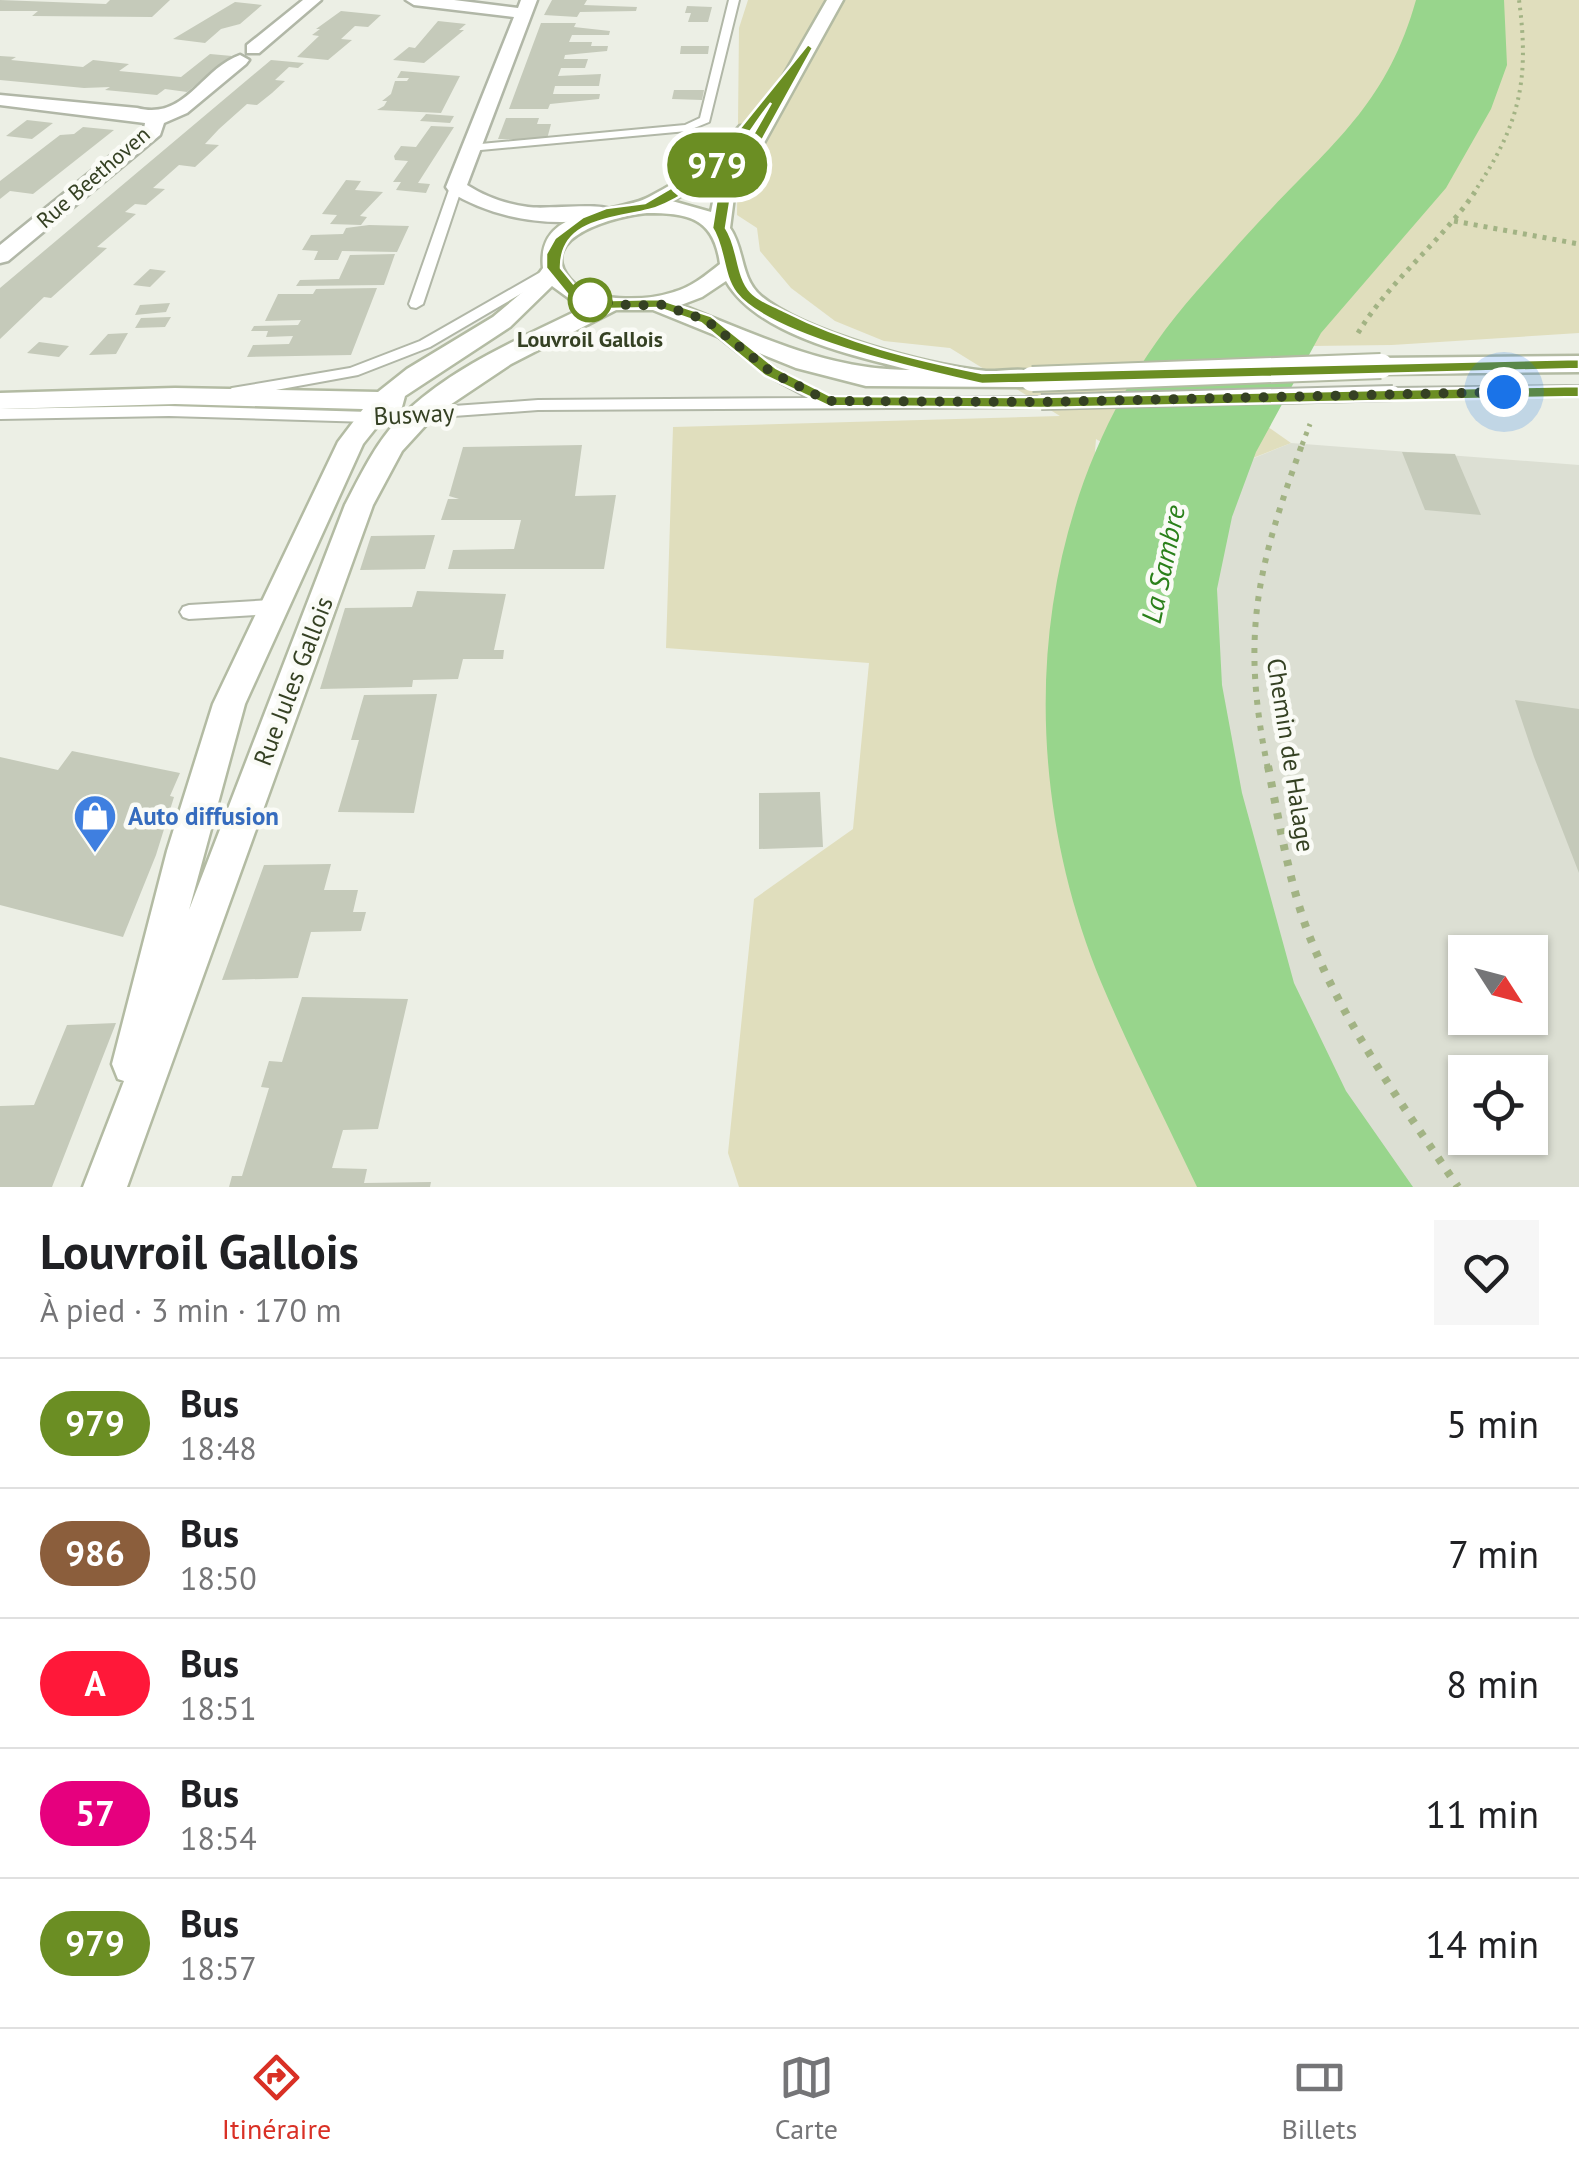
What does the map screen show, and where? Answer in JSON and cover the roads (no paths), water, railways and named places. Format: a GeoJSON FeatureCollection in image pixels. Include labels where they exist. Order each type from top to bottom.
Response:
{"type":"FeatureCollection","features":[{"type":"Feature","properties":{"kind":"street"},"geometry":{"type":"LineString","coordinates":[[155,120],[180,109],[314,0]]}},
{"type":"Feature","properties":{"kind":"street"},"geometry":{"type":"LineString","coordinates":[[414,0],[526,6],[456,186],[468,195],[544,227],[560,240]]}},
{"type":"Feature","properties":{"kind":"street"},"geometry":{"type":"LineString","coordinates":[[719,228],[724,197],[835,0]]}},
{"type":"Feature","properties":{"kind":"street"},"geometry":{"type":"LineString","coordinates":[[649,206],[714,167],[808,48]]}},
{"type":"Feature","properties":{"kind":"street","name":"Rue Beethoven"},"geometry":{"type":"LineString","coordinates":[[0,100],[138,114],[155,120],[153,131],[0,256]]}},
{"type":"Feature","properties":{"kind":"street"},"geometry":{"type":"LineString","coordinates":[[504,207],[568,216],[649,206],[689,212],[719,228],[740,288],[750,300],[786,321],[855,348],[1037,391],[1381,366],[1579,364]]}},
{"type":"Feature","properties":{"kind":"street"},"geometry":{"type":"LineString","coordinates":[[606,212],[560,240],[554,254],[554,268],[573,292],[610,304],[659,304],[805,363],[866,378],[982,378]]}},
{"type":"Feature","properties":{"kind":"street"},"geometry":{"type":"LineString","coordinates":[[659,304],[702,289],[731,266]]}},
{"type":"Feature","properties":{"kind":"street","name":"Rue Jules Gallois"},"geometry":{"type":"LineString","coordinates":[[108,1177],[359,506],[383,460],[435,389],[540,290],[554,268]]}},
{"type":"Feature","properties":{"kind":"street","name":"Rue Jules Gallois"},"geometry":{"type":"LineString","coordinates":[[108,1177],[184,851],[229,704],[350,442],[377,409],[435,389],[610,304]]}},
{"type":"Feature","properties":{"kind":"street"},"geometry":{"type":"LineString","coordinates":[[0,401],[210,397],[392,378],[435,389]]}},
{"type":"Feature","properties":{"kind":"street"},"geometry":{"type":"LineString","coordinates":[[210,397],[377,409]]}},
{"type":"Feature","properties":{"kind":"street"},"geometry":{"type":"LineString","coordinates":[[215,887],[231,803],[294,622],[295,612],[289,608],[271,607]]}},
{"type":"Feature","properties":{"kind":"lane"},"geometry":{"type":"LineString","coordinates":[[470,148],[687,128],[705,120],[734,0]]}},
{"type":"Feature","properties":{"kind":"lane"},"geometry":{"type":"LineString","coordinates":[[416,304],[456,186]]}},
{"type":"Feature","properties":{"kind":"lane","name":"Busway"},"geometry":{"type":"LineString","coordinates":[[210,397],[353,372],[424,344],[554,268]]}},
{"type":"Feature","properties":{"kind":"lane","name":"Busway"},"geometry":{"type":"LineString","coordinates":[[706,320],[771,372],[828,401]]}},
{"type":"Feature","properties":{"kind":"lane","name":"Busway"},"geometry":{"type":"LineString","coordinates":[[0,414],[377,409],[435,389],[538,406],[828,401],[1037,391],[1579,391]]}},
{"type":"Feature","properties":{"kind":"lane"},"geometry":{"type":"LineString","coordinates":[[189,612],[271,607]]}},
{"type":"Feature","properties":{"kind":"water","name":"La Sambre"},"geometry":{"type":"Polygon","coordinates":[[[1416,0],[1504,0],[1507,65],[1491,109],[1446,188],[1321,333],[1256,452],[1232,517],[1217,589],[1222,685],[1242,793],[1294,983],[1346,1091],[1413,1187],[1197,1187],[1101,982],[1071,894],[1053,804],[1046,713],[1051,622],[1068,533],[1097,447],[1140,367],[1196,292],[1359,115],[1391,64],[1416,0]]]}},
{"type":"Feature","properties":{"kind":"place","name":"Louvroil Gallois"},"geometry":{"type":"Point","coordinates":[590,300]}},
{"type":"Feature","properties":{"kind":"place","name":"Auto diffusion"},"geometry":{"type":"Point","coordinates":[95,854]}}]}
